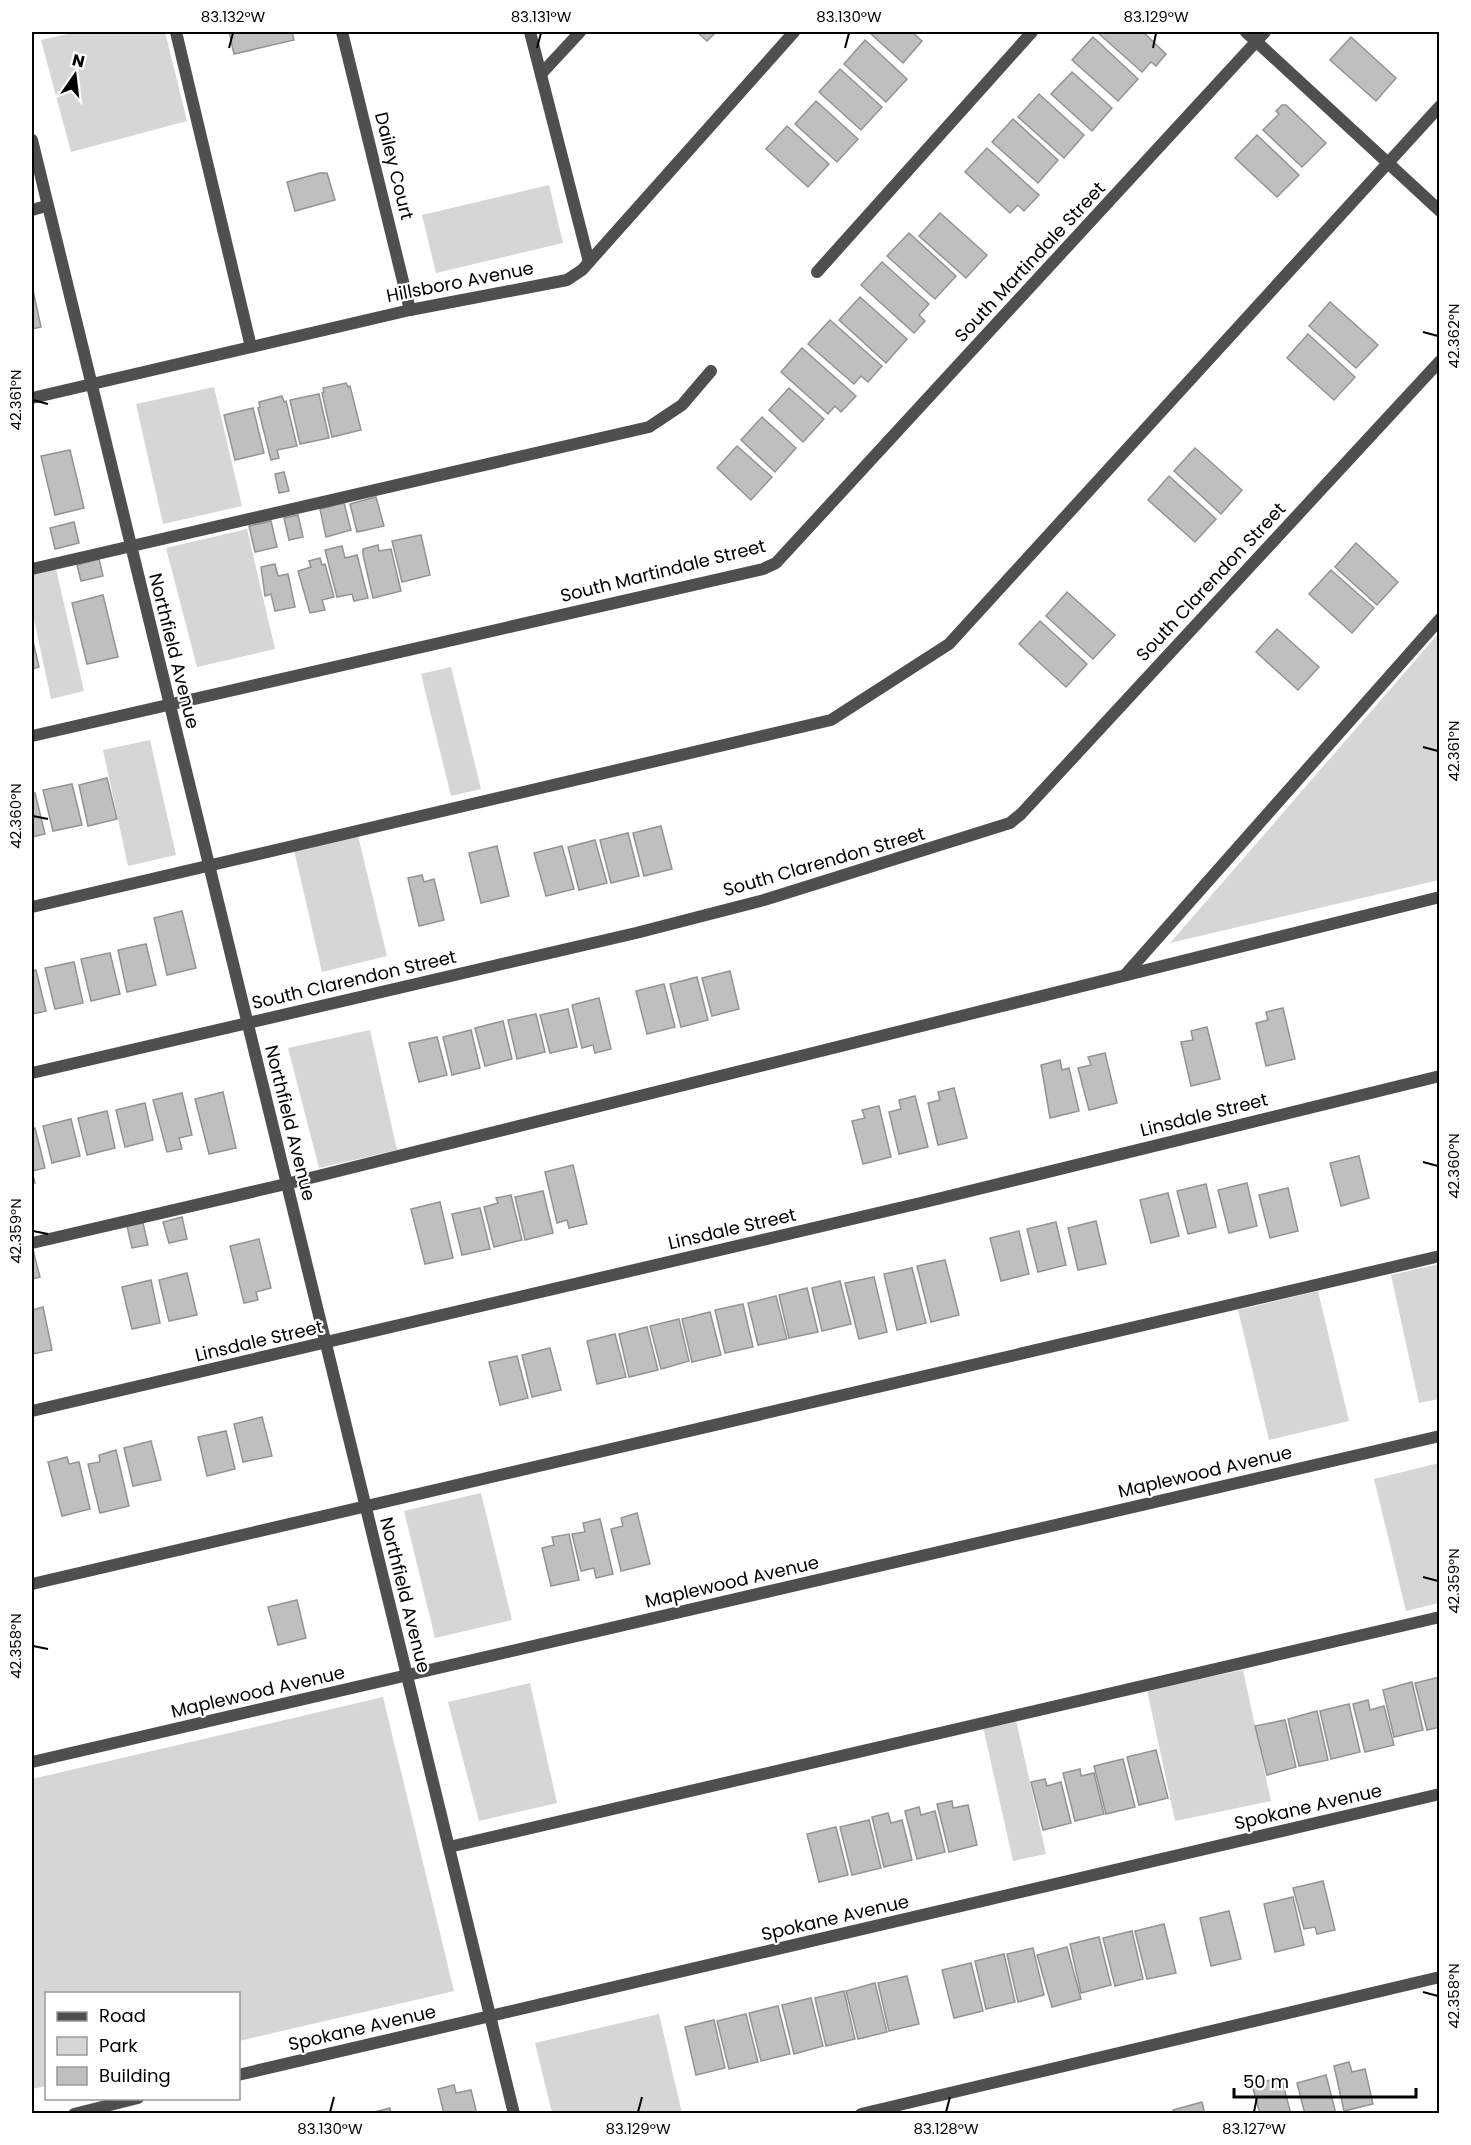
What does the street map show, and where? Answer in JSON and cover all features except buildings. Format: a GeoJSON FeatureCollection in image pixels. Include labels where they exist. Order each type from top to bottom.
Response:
{"type":"FeatureCollection","features":[{"type":"Feature","properties":{"kind":"street"},"geometry":{"type":"LineString","coordinates":[[176,32],[251,347]]}},
{"type":"Feature","properties":{"kind":"street","name":"Dailey Court"},"geometry":{"type":"LineString","coordinates":[[342,32],[410,310]]}},
{"type":"Feature","properties":{"kind":"street"},"geometry":{"type":"LineString","coordinates":[[530,32],[589,262]]}},
{"type":"Feature","properties":{"kind":"street"},"geometry":{"type":"LineString","coordinates":[[541,74],[580,32]]}},
{"type":"Feature","properties":{"kind":"street","name":"Hillsboro Avenue"},"geometry":{"type":"LineString","coordinates":[[32,398],[410,310],[567,280],[589,262],[794,32]]}},
{"type":"Feature","properties":{"kind":"street"},"geometry":{"type":"LineString","coordinates":[[817,272],[1032,32]]}},
{"type":"Feature","properties":{"kind":"street"},"geometry":{"type":"LineString","coordinates":[[1246,32],[1440,211]]}},
{"type":"Feature","properties":{"kind":"street","name":"South Martindale Street"},"geometry":{"type":"LineString","coordinates":[[32,736],[763,569],[776,562],[1265,32]]}},
{"type":"Feature","properties":{"kind":"street"},"geometry":{"type":"LineString","coordinates":[[32,907],[209,868],[831,720],[949,644],[1440,106]]}},
{"type":"Feature","properties":{"kind":"street","name":"Northfield Avenue"},"geometry":{"type":"LineString","coordinates":[[32,140],[46,206],[514,2114]]}},
{"type":"Feature","properties":{"kind":"street"},"geometry":{"type":"LineString","coordinates":[[32,210],[46,206]]}},
{"type":"Feature","properties":{"kind":"street","name":"South Clarendon Street"},"geometry":{"type":"LineString","coordinates":[[32,1073],[636,933],[764,900],[1010,823],[1022,814],[1440,361]]}},
{"type":"Feature","properties":{"kind":"street"},"geometry":{"type":"LineString","coordinates":[[32,569],[649,427],[682,405],[711,371]]}},
{"type":"Feature","properties":{"kind":"street"},"geometry":{"type":"LineString","coordinates":[[1125,975],[1440,619]]}},
{"type":"Feature","properties":{"kind":"street"},"geometry":{"type":"LineString","coordinates":[[32,1243],[286,1184],[1440,897]]}},
{"type":"Feature","properties":{"kind":"street","name":"Linsdale Street"},"geometry":{"type":"LineString","coordinates":[[32,1411],[929,1201],[1440,1076]]}},
{"type":"Feature","properties":{"kind":"street"},"geometry":{"type":"LineString","coordinates":[[32,1584],[1440,1256]]}},
{"type":"Feature","properties":{"kind":"street","name":"Maplewood Avenue"},"geometry":{"type":"LineString","coordinates":[[32,1762],[1440,1436]]}},
{"type":"Feature","properties":{"kind":"street"},"geometry":{"type":"LineString","coordinates":[[449,1847],[1440,1617]]}},
{"type":"Feature","properties":{"kind":"street","name":"Spokane Avenue"},"geometry":{"type":"LineString","coordinates":[[240,2075],[1440,1794]]}},
{"type":"Feature","properties":{"kind":"street"},"geometry":{"type":"LineString","coordinates":[[861,2114],[1440,1977]]}},
{"type":"Feature","properties":{"kind":"street"},"geometry":{"type":"LineString","coordinates":[[74,2114],[130,2100]]}},
{"type":"Feature","properties":{"kind":"green space"},"geometry":{"type":"Polygon","coordinates":[[[77,32],[165,32],[187,121],[71,152],[41,40],[77,32]]]}},
{"type":"Feature","properties":{"kind":"green space"},"geometry":{"type":"Polygon","coordinates":[[[549,185],[563,243],[436,273],[422,215],[549,185]]]}},
{"type":"Feature","properties":{"kind":"green space"},"geometry":{"type":"Polygon","coordinates":[[[214,387],[242,506],[163,524],[136,404],[214,387]]]}},
{"type":"Feature","properties":{"kind":"green space"},"geometry":{"type":"Polygon","coordinates":[[[247,529],[275,649],[197,667],[166,548],[247,529]]]}},
{"type":"Feature","properties":{"kind":"green space"},"geometry":{"type":"Polygon","coordinates":[[[56,569],[84,691],[51,699],[32,610],[32,575],[56,569]]]}},
{"type":"Feature","properties":{"kind":"green space"},"geometry":{"type":"Polygon","coordinates":[[[1439,633],[1439,880],[1170,943],[1439,633]]]}},
{"type":"Feature","properties":{"kind":"green space"},"geometry":{"type":"Polygon","coordinates":[[[451,667],[481,789],[451,796],[421,674],[451,667]]]}},
{"type":"Feature","properties":{"kind":"green space"},"geometry":{"type":"Polygon","coordinates":[[[150,740],[176,855],[128,866],[103,750],[150,740]]]}},
{"type":"Feature","properties":{"kind":"green space"},"geometry":{"type":"Polygon","coordinates":[[[358,836],[387,956],[322,972],[294,850],[358,836]]]}},
{"type":"Feature","properties":{"kind":"green space"},"geometry":{"type":"Polygon","coordinates":[[[370,1030],[397,1150],[319,1168],[288,1048],[370,1030]]]}},
{"type":"Feature","properties":{"kind":"green space"},"geometry":{"type":"Polygon","coordinates":[[[1439,1264],[1439,1399],[1419,1403],[1391,1275],[1439,1264]]]}},
{"type":"Feature","properties":{"kind":"green space"},"geometry":{"type":"Polygon","coordinates":[[[1318,1291],[1349,1421],[1269,1440],[1238,1310],[1318,1291]]]}},
{"type":"Feature","properties":{"kind":"green space"},"geometry":{"type":"Polygon","coordinates":[[[1439,1463],[1439,1603],[1406,1611],[1374,1479],[1439,1463]]]}},
{"type":"Feature","properties":{"kind":"green space"},"geometry":{"type":"Polygon","coordinates":[[[481,1493],[512,1620],[435,1638],[404,1511],[481,1493]]]}},
{"type":"Feature","properties":{"kind":"green space"},"geometry":{"type":"Polygon","coordinates":[[[1243,1670],[1271,1801],[1175,1821],[1147,1690],[1243,1670]]]}},
{"type":"Feature","properties":{"kind":"green space"},"geometry":{"type":"Polygon","coordinates":[[[530,1683],[557,1803],[479,1821],[448,1702],[530,1683]]]}},
{"type":"Feature","properties":{"kind":"green space"},"geometry":{"type":"Polygon","coordinates":[[[383,1697],[454,1991],[240,2041],[240,1992],[45,1992],[45,2086],[32,2089],[32,1779],[383,1697]]]}},
{"type":"Feature","properties":{"kind":"green space"},"geometry":{"type":"Polygon","coordinates":[[[1016,1720],[1046,1854],[1013,1861],[983,1727],[1016,1720]]]}},
{"type":"Feature","properties":{"kind":"green space"},"geometry":{"type":"Polygon","coordinates":[[[659,2014],[682,2113],[552,2113],[535,2043],[659,2014]]]}}]}
